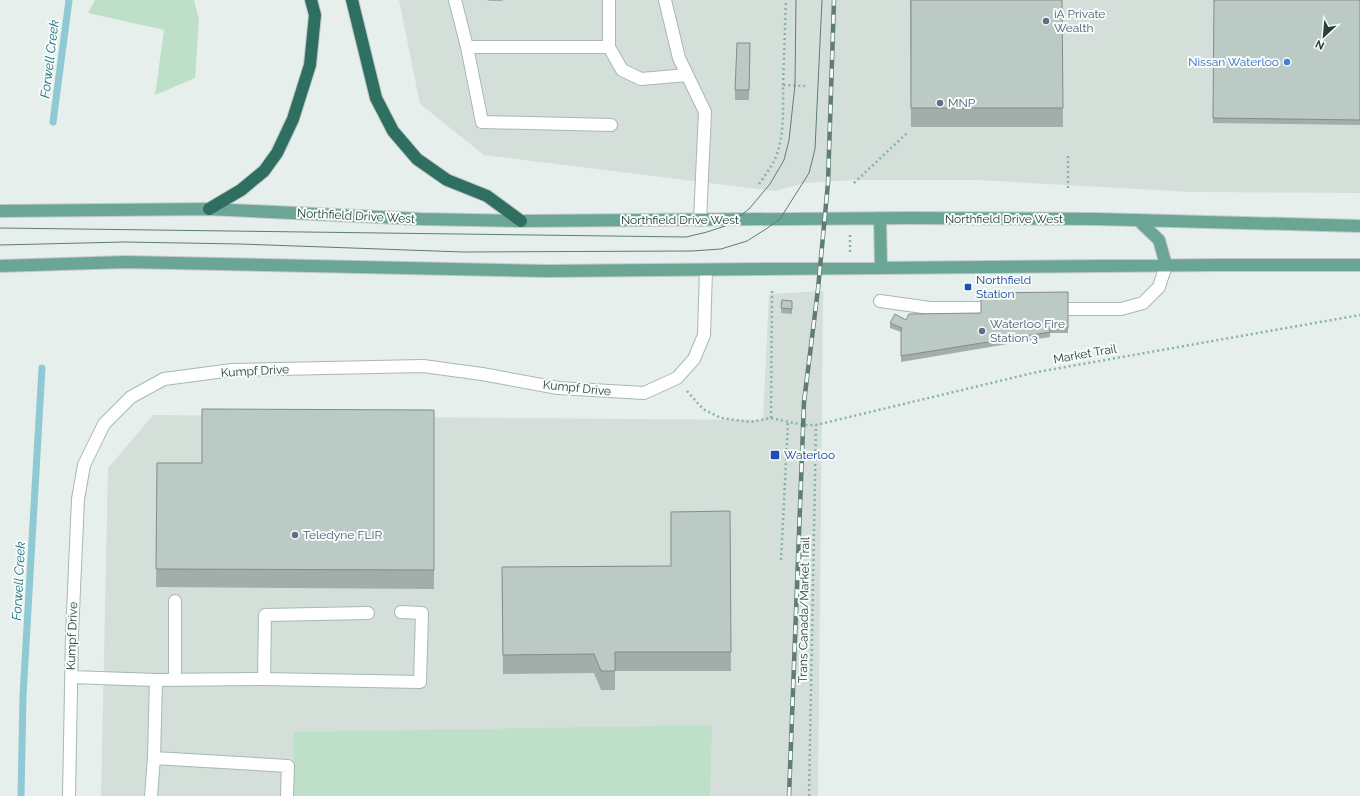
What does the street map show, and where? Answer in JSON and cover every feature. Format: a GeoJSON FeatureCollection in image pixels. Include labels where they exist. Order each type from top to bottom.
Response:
{"type":"FeatureCollection","features":[{"type":"Feature","properties":{"kind":"highway"},"geometry":{"type":"LineString","coordinates":[[209,209],[241,190],[264,171],[277,153],[293,119],[310,65],[315,15],[311,0]]}},
{"type":"Feature","properties":{"kind":"highway"},"geometry":{"type":"LineString","coordinates":[[352,0],[376,98],[393,131],[417,159],[447,180],[487,196],[521,221]]}},
{"type":"Feature","properties":{"kind":"main road","name":"Northfield Drive West"},"geometry":{"type":"LineString","coordinates":[[0,211],[209,209],[421,219],[521,221],[880,218],[1138,220],[1360,226]]}},
{"type":"Feature","properties":{"kind":"main road"},"geometry":{"type":"LineString","coordinates":[[880,218],[881,268]]}},
{"type":"Feature","properties":{"kind":"main road"},"geometry":{"type":"LineString","coordinates":[[1138,220],[1159,240],[1166,265]]}},
{"type":"Feature","properties":{"kind":"main road"},"geometry":{"type":"LineString","coordinates":[[6,265],[126,262],[547,271],[1166,265],[1360,265]]}},
{"type":"Feature","properties":{"kind":"street"},"geometry":{"type":"LineString","coordinates":[[455,0],[467,47],[482,122],[611,125]]}},
{"type":"Feature","properties":{"kind":"street"},"geometry":{"type":"LineString","coordinates":[[609,0],[609,47],[622,70],[641,78],[687,75]]}},
{"type":"Feature","properties":{"kind":"street"},"geometry":{"type":"LineString","coordinates":[[665,0],[679,58],[705,112],[700,220]]}},
{"type":"Feature","properties":{"kind":"street"},"geometry":{"type":"LineString","coordinates":[[467,47],[609,47]]}},
{"type":"Feature","properties":{"kind":"street"},"geometry":{"type":"LineString","coordinates":[[1068,309],[1121,309],[1142,303],[1159,287],[1166,265]]}},
{"type":"Feature","properties":{"kind":"street","name":"Kumpf Drive"},"geometry":{"type":"LineString","coordinates":[[69,796],[71,678],[78,499],[84,465],[104,424],[131,397],[164,379],[232,370],[424,366],[482,374],[558,388],[644,393],[677,378],[694,359],[704,334],[706,270]]}},
{"type":"Feature","properties":{"kind":"street"},"geometry":{"type":"LineString","coordinates":[[880,301],[930,308],[981,308]]}},
{"type":"Feature","properties":{"kind":"street"},"geometry":{"type":"LineString","coordinates":[[175,601],[175,679]]}},
{"type":"Feature","properties":{"kind":"street"},"geometry":{"type":"LineString","coordinates":[[71,678],[156,680],[264,679],[420,682],[422,613],[401,612]]}},
{"type":"Feature","properties":{"kind":"street"},"geometry":{"type":"LineString","coordinates":[[264,679],[264,615],[368,613]]}},
{"type":"Feature","properties":{"kind":"street"},"geometry":{"type":"LineString","coordinates":[[151,796],[154,758],[156,680]]}},
{"type":"Feature","properties":{"kind":"street"},"geometry":{"type":"LineString","coordinates":[[154,758],[288,766],[287,796]]}},
{"type":"Feature","properties":{"kind":"path"},"geometry":{"type":"LineString","coordinates":[[759,184],[773,163],[778,149],[782,118],[786,0]]}},
{"type":"Feature","properties":{"kind":"path"},"geometry":{"type":"LineString","coordinates":[[783,85],[805,86]]}},
{"type":"Feature","properties":{"kind":"path"},"geometry":{"type":"LineString","coordinates":[[854,183],[907,133]]}},
{"type":"Feature","properties":{"kind":"path"},"geometry":{"type":"LineString","coordinates":[[1068,156],[1068,188]]}},
{"type":"Feature","properties":{"kind":"path"},"geometry":{"type":"LineString","coordinates":[[850,232],[850,256]]}},
{"type":"Feature","properties":{"kind":"path"},"geometry":{"type":"LineString","coordinates":[[677,378],[703,409],[721,418],[750,422],[771,418],[772,290]]}},
{"type":"Feature","properties":{"kind":"path","name":"Market Trail"},"geometry":{"type":"LineString","coordinates":[[771,418],[803,425],[816,424],[1037,372],[1360,315]]}},
{"type":"Feature","properties":{"kind":"path"},"geometry":{"type":"LineString","coordinates":[[781,560],[788,422]]}},
{"type":"Feature","properties":{"kind":"path","name":"Trans Canada/Market Trail"},"geometry":{"type":"LineString","coordinates":[[809,796],[816,424]]}},
{"type":"Feature","properties":{"kind":"shaded area"},"geometry":{"type":"Polygon","coordinates":[[[399,0],[1360,0],[1360,193],[1192,192],[977,180],[852,180],[804,183],[775,191],[484,155],[420,104],[399,0]]]}},
{"type":"Feature","properties":{"kind":"shaded area"},"geometry":{"type":"Polygon","coordinates":[[[823,291],[818,796],[101,796],[108,468],[153,415],[763,420],[769,294],[823,291]]]}},
{"type":"Feature","properties":{"kind":"green space"},"geometry":{"type":"Polygon","coordinates":[[[95,0],[194,0],[199,20],[195,78],[155,95],[164,30],[88,13],[95,0]]]}},
{"type":"Feature","properties":{"kind":"green space"},"geometry":{"type":"Polygon","coordinates":[[[712,725],[710,796],[294,796],[294,732],[712,725]]]}},
{"type":"Feature","properties":{"kind":"building"},"geometry":{"type":"Polygon","coordinates":[[[911,0],[1062,0],[1063,108],[911,108],[911,0]]]}},
{"type":"Feature","properties":{"kind":"building","name":"Nissan Waterloo"},"geometry":{"type":"Polygon","coordinates":[[[1214,0],[1360,0],[1360,120],[1213,118],[1214,0]]]}},
{"type":"Feature","properties":{"kind":"building"},"geometry":{"type":"Polygon","coordinates":[[[737,43],[750,43],[749,90],[735,90],[737,43]]]}},
{"type":"Feature","properties":{"kind":"building","name":"Waterloo Fire Station 3"},"geometry":{"type":"Polygon","coordinates":[[[1068,292],[1068,328],[1050,328],[1050,332],[901,356],[902,328],[890,323],[895,314],[906,320],[909,314],[981,313],[981,293],[1068,292]]]}},
{"type":"Feature","properties":{"kind":"building"},"geometry":{"type":"Polygon","coordinates":[[[782,300],[792,301],[792,309],[781,308],[782,300]]]}},
{"type":"Feature","properties":{"kind":"building","name":"Teledyne FLIR"},"geometry":{"type":"Polygon","coordinates":[[[202,409],[434,410],[434,570],[156,569],[157,463],[202,463],[202,409]]]}},
{"type":"Feature","properties":{"kind":"building"},"geometry":{"type":"Polygon","coordinates":[[[730,511],[731,652],[615,652],[615,671],[601,671],[594,654],[503,655],[502,567],[671,566],[671,512],[730,511]]]}},
{"type":"Feature","properties":{"kind":"waterway","name":"Forwell Creek"},"geometry":{"type":"LineString","coordinates":[[53,122],[69,0]]}},
{"type":"Feature","properties":{"kind":"waterway","name":"Forwell Creek"},"geometry":{"type":"LineString","coordinates":[[21,796],[23,696],[42,368]]}},
{"type":"Feature","properties":{"kind":"tram line"},"geometry":{"type":"LineString","coordinates":[[0,228],[686,237],[707,232],[725,226],[749,209],[770,184],[784,160],[789,140],[795,85],[796,0]]}},
{"type":"Feature","properties":{"kind":"tram line"},"geometry":{"type":"LineString","coordinates":[[0,245],[124,242],[240,244],[463,252],[692,251],[721,249],[747,241],[780,219],[809,173],[815,149],[822,0]]}},
{"type":"Feature","properties":{"kind":"railway"},"geometry":{"type":"LineString","coordinates":[[789,796],[804,402],[818,289],[828,183],[834,0]]}},
{"type":"Feature","properties":{"kind":"place","name":"iA Private Wealth"},"geometry":{"type":"Point","coordinates":[1046,21]}},
{"type":"Feature","properties":{"kind":"place","name":"Nissan Waterloo"},"geometry":{"type":"Point","coordinates":[1287,62]}},
{"type":"Feature","properties":{"kind":"place","name":"MNP"},"geometry":{"type":"Point","coordinates":[940,103]}},
{"type":"Feature","properties":{"kind":"place","name":"Northfield Station"},"geometry":{"type":"Point","coordinates":[968,287]}},
{"type":"Feature","properties":{"kind":"place","name":"Waterloo Fire Station 3"},"geometry":{"type":"Point","coordinates":[982,331]}},
{"type":"Feature","properties":{"kind":"place","name":"Waterloo"},"geometry":{"type":"Point","coordinates":[775,455]}},
{"type":"Feature","properties":{"kind":"place","name":"Teledyne FLIR"},"geometry":{"type":"Point","coordinates":[295,535]}}]}
